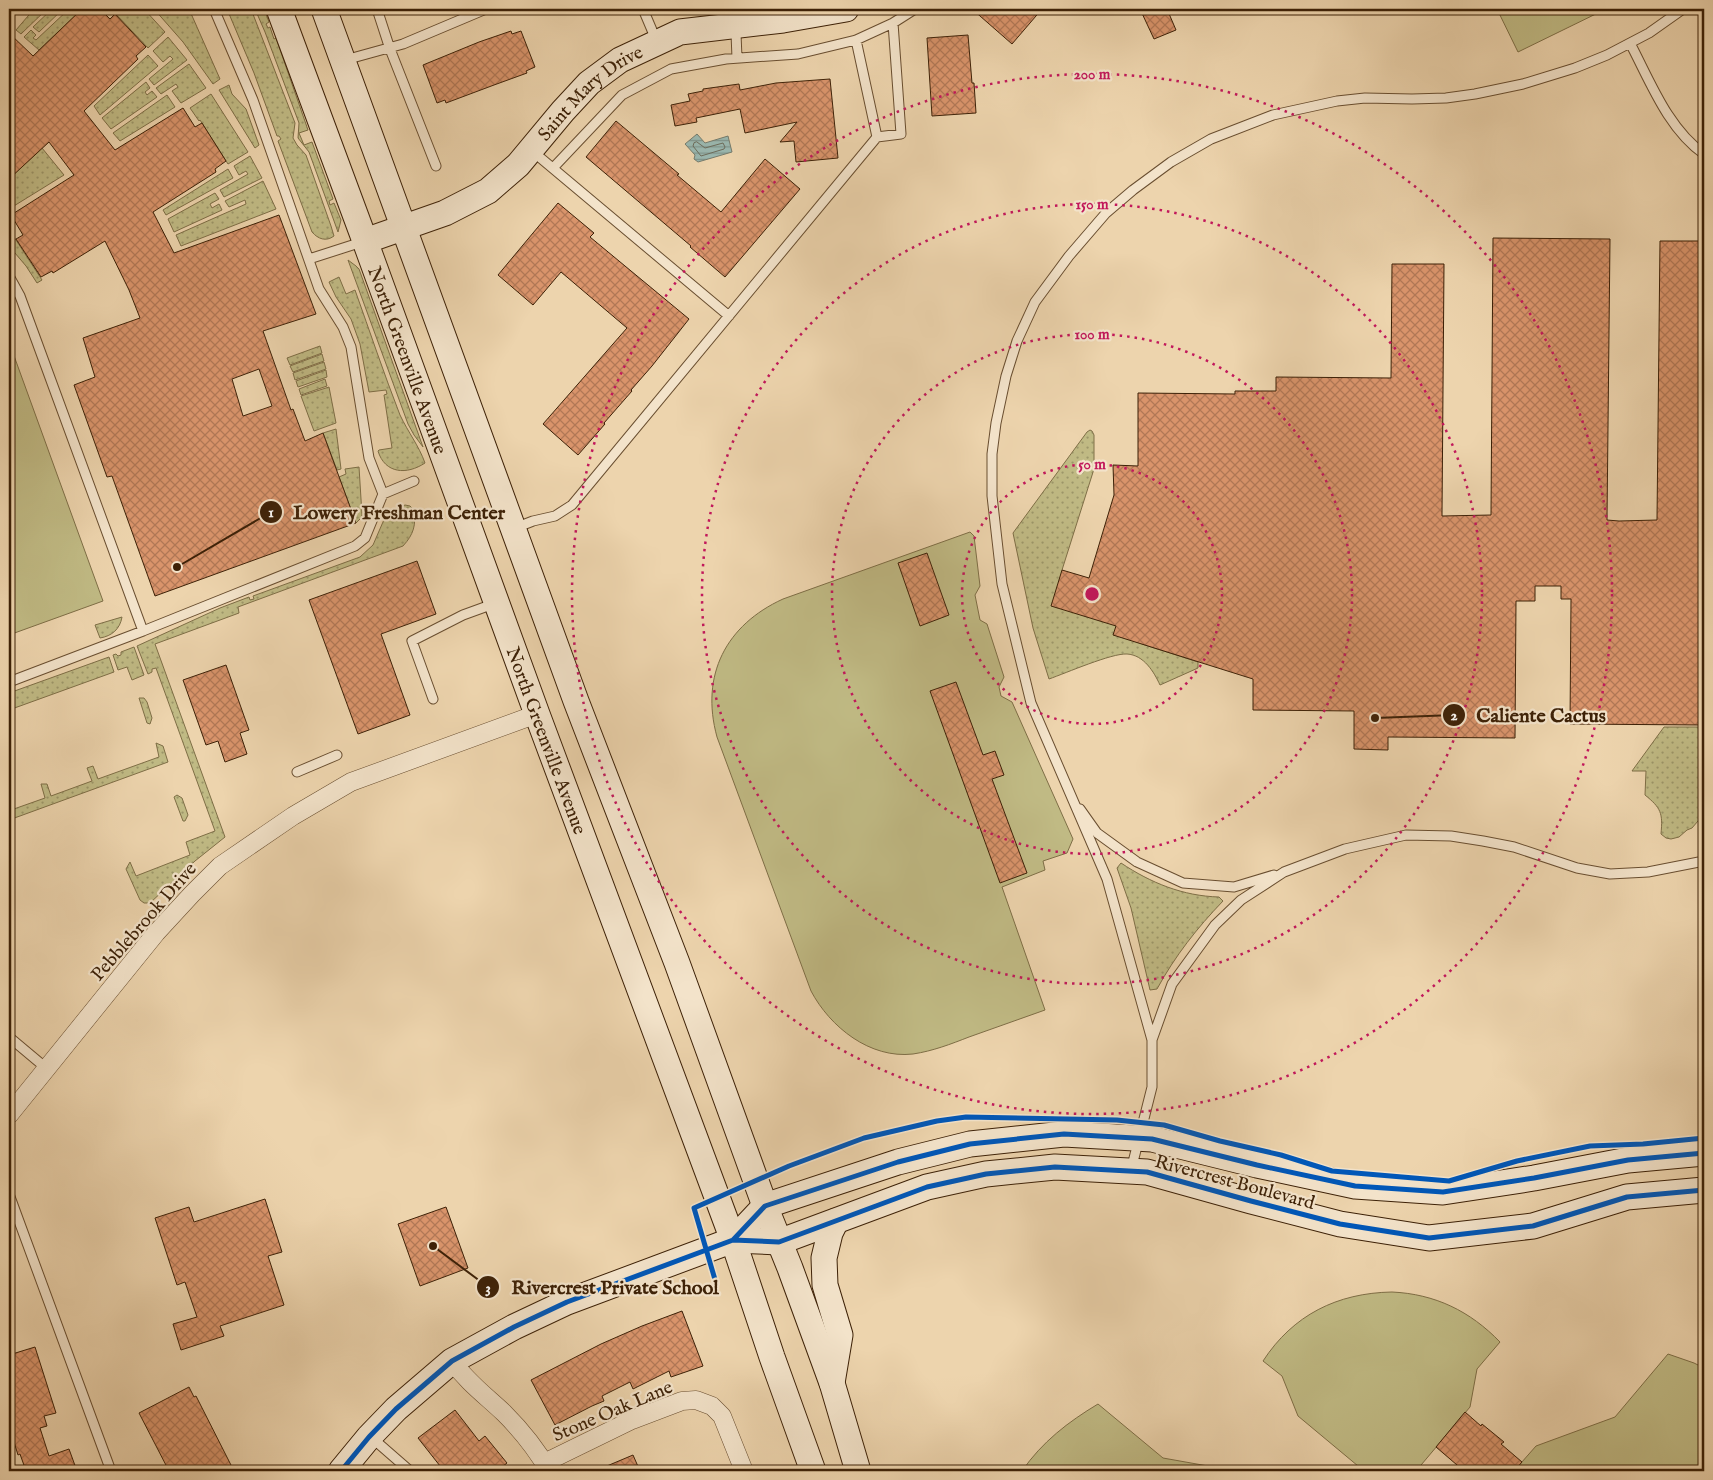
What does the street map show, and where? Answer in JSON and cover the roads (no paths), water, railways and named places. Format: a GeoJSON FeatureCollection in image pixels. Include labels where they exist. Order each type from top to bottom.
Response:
{"type":"FeatureCollection","features":[{"type":"Feature","properties":{"kind":"main road","name":"North Greenville Avenue"},"geometry":{"type":"LineString","coordinates":[[279,9],[537,714],[734,1240],[772,1357],[813,1471]]}},
{"type":"Feature","properties":{"kind":"main road"},"geometry":{"type":"LineString","coordinates":[[324,9],[576,701],[673,954],[832,1383],[858,1471]]}},
{"type":"Feature","properties":{"kind":"main road","name":"Saint Mary Drive"},"geometry":{"type":"LineString","coordinates":[[365,241],[445,213],[488,191],[508,176],[563,110],[589,83],[620,60],[680,32],[736,17],[783,20],[846,9]]}},
{"type":"Feature","properties":{"kind":"main road"},"geometry":{"type":"LineString","coordinates":[[537,714],[576,701]]}},
{"type":"Feature","properties":{"kind":"main road","name":"Rivercrest Boulevard"},"geometry":{"type":"LineString","coordinates":[[734,1240],[765,1206],[898,1162],[970,1144],[1064,1134],[1152,1139],[1257,1165],[1355,1186],[1443,1192],[1534,1178],[1628,1160],[1704,1153]]}},
{"type":"Feature","properties":{"kind":"main road","name":"Rivercrest Boulevard"},"geometry":{"type":"LineString","coordinates":[[341,1471],[396,1409],[452,1361],[567,1302],[734,1240],[779,1242],[928,1187],[986,1174],[1055,1166],[1147,1172],[1250,1202],[1340,1224],[1429,1238],[1533,1226],[1627,1197],[1704,1190]]}},
{"type":"Feature","properties":{"kind":"main road"},"geometry":{"type":"LineString","coordinates":[[832,1383],[840,1335],[825,1285],[824,1258],[830,1233],[836,1221]]}},
{"type":"Feature","properties":{"kind":"street","name":"Pebblebrook Drive"},"geometry":{"type":"LineString","coordinates":[[9,1115],[176,910],[220,866],[238,852],[293,816],[351,782],[537,714]]}},
{"type":"Feature","properties":{"kind":"street"},"geometry":{"type":"LineString","coordinates":[[452,1361],[468,1380],[516,1426],[547,1467]]}},
{"type":"Feature","properties":{"kind":"street","name":"Stone Oak Lane"},"geometry":{"type":"LineString","coordinates":[[547,1467],[632,1420],[682,1401],[696,1400],[712,1406],[722,1416],[744,1471]]}},
{"type":"Feature","properties":{"kind":"lane"},"geometry":{"type":"LineString","coordinates":[[9,682],[143,631],[355,546],[365,538],[383,494],[369,458],[351,347],[343,327],[320,289],[253,100],[214,9]]}},
{"type":"Feature","properties":{"kind":"lane"},"geometry":{"type":"LineString","coordinates":[[377,9],[390,49],[436,166]]}},
{"type":"Feature","properties":{"kind":"lane"},"geometry":{"type":"LineString","coordinates":[[343,61],[404,44],[486,9]]}},
{"type":"Feature","properties":{"kind":"lane"},"geometry":{"type":"LineString","coordinates":[[643,9],[658,42]]}},
{"type":"Feature","properties":{"kind":"lane"},"geometry":{"type":"LineString","coordinates":[[553,168],[622,95],[671,69],[738,58],[798,54],[856,40],[894,23],[915,9]]}},
{"type":"Feature","properties":{"kind":"lane"},"geometry":{"type":"LineString","coordinates":[[1131,1171],[1152,1087],[1152,1040],[1107,880],[1030,703],[1002,584],[992,496],[993,446],[1006,376],[1017,341],[1035,302],[1069,256],[1106,213],[1171,162],[1211,139],[1274,115],[1337,101],[1365,98],[1446,98],[1523,84],[1575,68],[1607,55],[1648,33],[1683,9]]}},
{"type":"Feature","properties":{"kind":"lane"},"geometry":{"type":"LineString","coordinates":[[736,17],[738,58]]}},
{"type":"Feature","properties":{"kind":"lane"},"geometry":{"type":"LineString","coordinates":[[514,528],[555,516],[572,505],[877,137],[901,134],[894,23]]}},
{"type":"Feature","properties":{"kind":"lane"},"geometry":{"type":"LineString","coordinates":[[856,40],[877,137]]}},
{"type":"Feature","properties":{"kind":"lane"},"geometry":{"type":"LineString","coordinates":[[1630,43],[1674,122],[1691,144],[1704,154]]}},
{"type":"Feature","properties":{"kind":"lane"},"geometry":{"type":"LineString","coordinates":[[531,150],[729,316]]}},
{"type":"Feature","properties":{"kind":"lane"},"geometry":{"type":"LineString","coordinates":[[309,259],[365,241]]}},
{"type":"Feature","properties":{"kind":"lane"},"geometry":{"type":"LineString","coordinates":[[9,276],[23,304],[143,631]]}},
{"type":"Feature","properties":{"kind":"lane"},"geometry":{"type":"LineString","coordinates":[[383,494],[414,481]]}},
{"type":"Feature","properties":{"kind":"lane"},"geometry":{"type":"LineString","coordinates":[[433,699],[412,641],[462,616],[496,603]]}},
{"type":"Feature","properties":{"kind":"lane"},"geometry":{"type":"LineString","coordinates":[[297,772],[337,755]]}},
{"type":"Feature","properties":{"kind":"lane"},"geometry":{"type":"LineString","coordinates":[[1067,788],[1097,832],[1138,862],[1183,882],[1234,886],[1284,872],[1345,849],[1406,835],[1451,836],[1483,841],[1514,848],[1577,868],[1610,874],[1648,872],[1704,861]]}},
{"type":"Feature","properties":{"kind":"lane"},"geometry":{"type":"LineString","coordinates":[[1152,1040],[1172,984],[1215,925],[1241,900],[1284,872]]}},
{"type":"Feature","properties":{"kind":"lane"},"geometry":{"type":"LineString","coordinates":[[9,1037],[46,1068]]}},
{"type":"Feature","properties":{"kind":"lane"},"geometry":{"type":"LineString","coordinates":[[9,1194],[111,1471]]}},
{"type":"Feature","properties":{"kind":"lane"},"geometry":{"type":"LineString","coordinates":[[370,1437],[410,1471]]}},
{"type":"Feature","properties":{"kind":"water"},"geometry":{"type":"Polygon","coordinates":[[[697,134],[705,143],[728,136],[732,152],[698,162],[694,159],[695,155],[685,144],[697,134]]]}},
{"type":"Feature","properties":{"kind":"place","name":"Lowery Freshman Center"},"geometry":{"type":"Point","coordinates":[177,567]}},
{"type":"Feature","properties":{"kind":"place","name":"Caliente Cactus"},"geometry":{"type":"Point","coordinates":[1375,718]}},
{"type":"Feature","properties":{"kind":"place","name":"Rivercrest Private School"},"geometry":{"type":"Point","coordinates":[433,1246]}}]}
